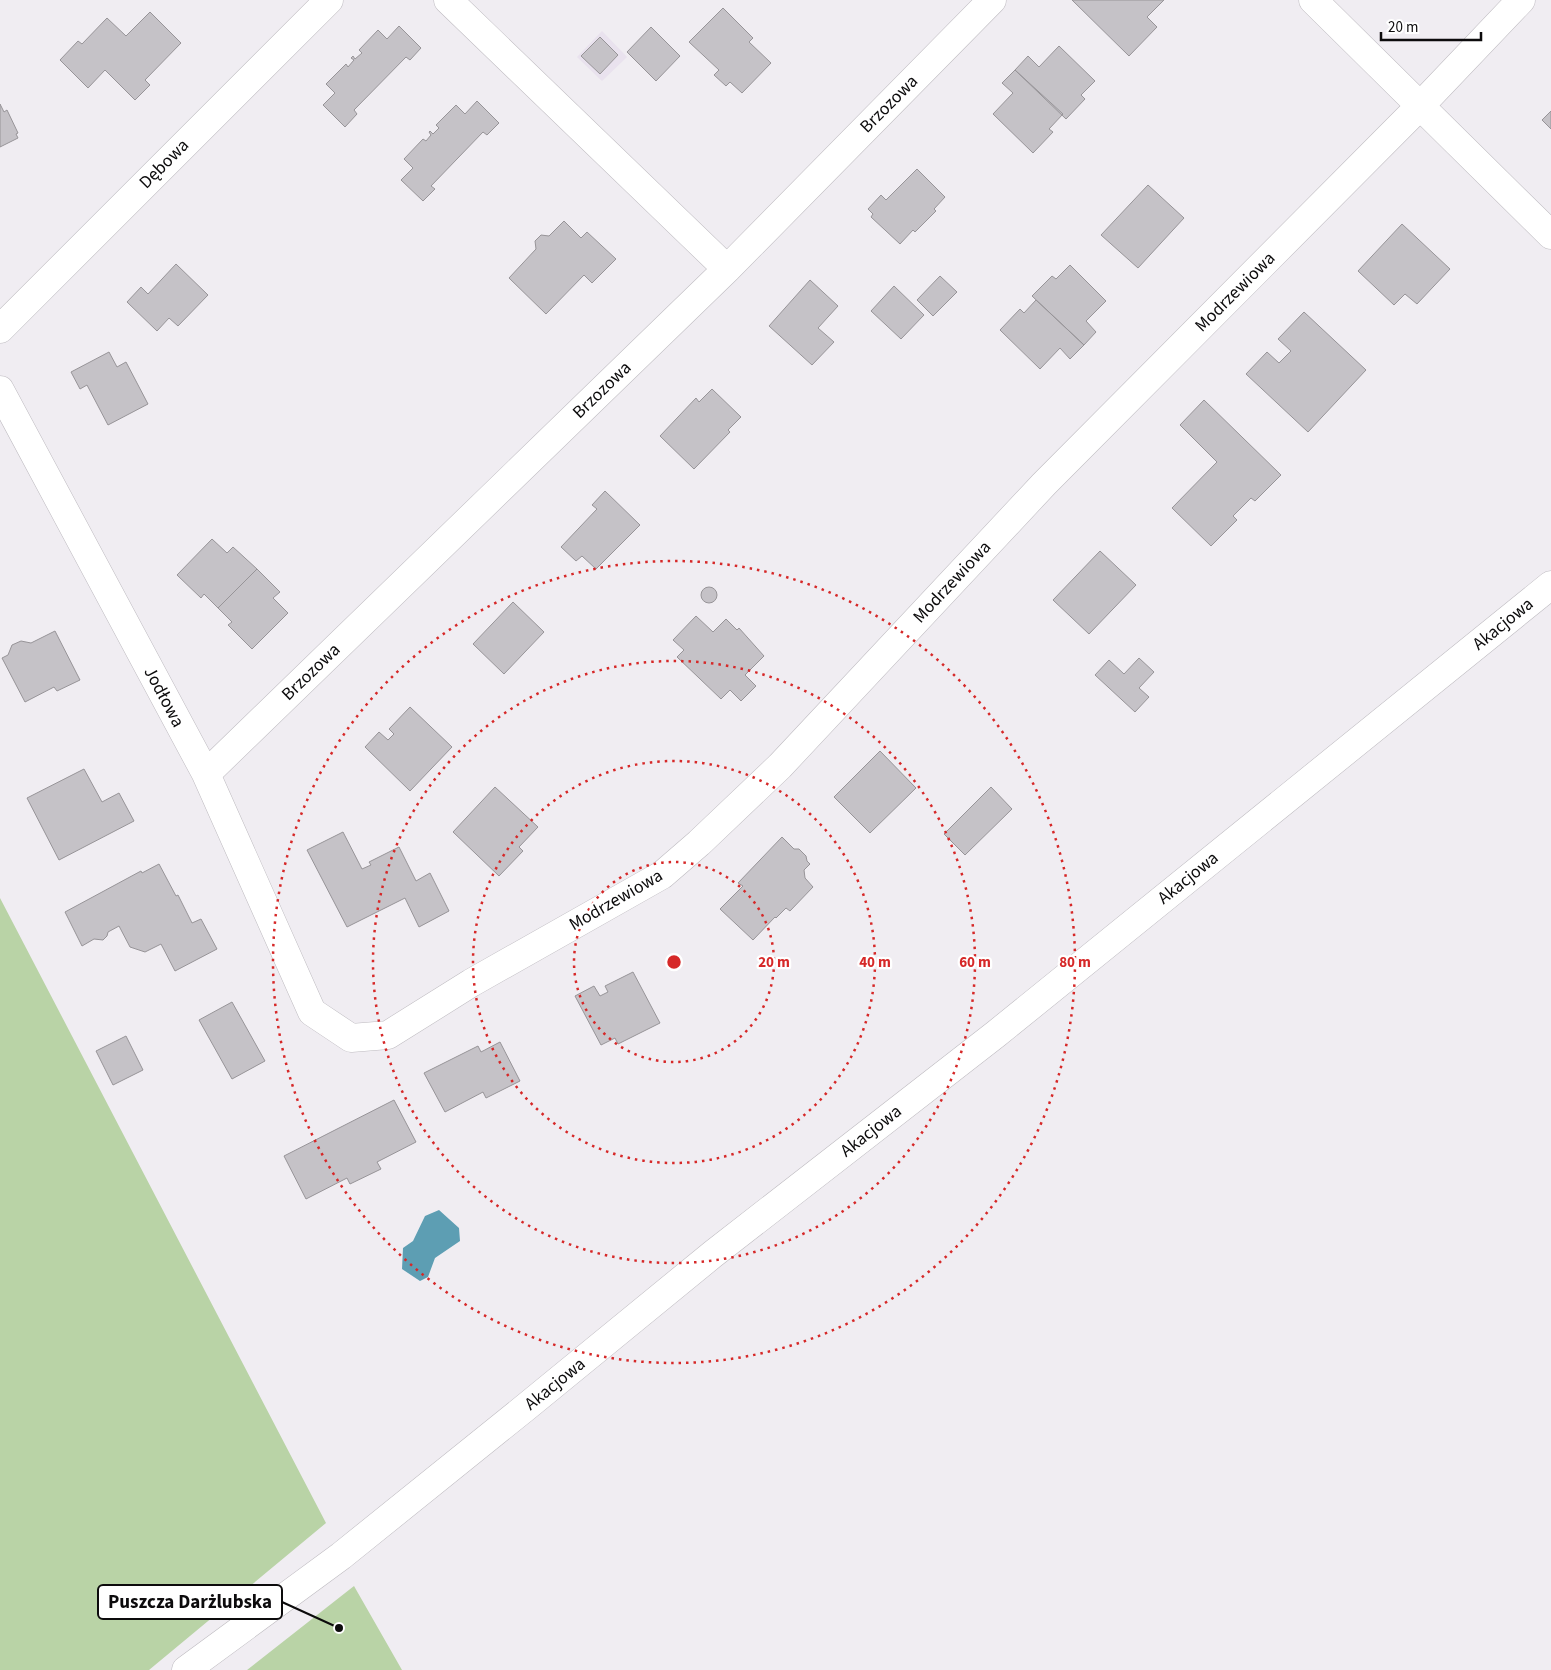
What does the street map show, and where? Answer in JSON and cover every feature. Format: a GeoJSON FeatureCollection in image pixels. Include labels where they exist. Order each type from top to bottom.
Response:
{"type":"FeatureCollection","features":[{"type":"Feature","properties":{"kind":"street","name":"Dębowa"},"geometry":{"type":"LineString","coordinates":[[0,329],[329,0]]}},
{"type":"Feature","properties":{"kind":"street"},"geometry":{"type":"LineString","coordinates":[[448,0],[727,268]]}},
{"type":"Feature","properties":{"kind":"street","name":"Brzozowa"},"geometry":{"type":"LineString","coordinates":[[206,774],[727,268],[992,0]]}},
{"type":"Feature","properties":{"kind":"street"},"geometry":{"type":"LineString","coordinates":[[1314,0],[1551,235]]}},
{"type":"Feature","properties":{"kind":"street","name":"Modrzewiowa"},"geometry":{"type":"LineString","coordinates":[[312,1012],[351,1038],[388,1035],[471,983],[662,875],[780,766],[1044,484],[1421,105],[1520,0]]}},
{"type":"Feature","properties":{"kind":"street","name":"Jodłowa"},"geometry":{"type":"LineString","coordinates":[[0,390],[206,774],[312,1012]]}},
{"type":"Feature","properties":{"kind":"street","name":"Akacjowa"},"geometry":{"type":"LineString","coordinates":[[186,1670],[348,1550],[713,1254],[996,1034],[1551,585]]}},
{"type":"Feature","properties":{"kind":"shaded area"},"geometry":{"type":"Polygon","coordinates":[[[602,31],[627,57],[602,81],[577,57],[602,31]]]}},
{"type":"Feature","properties":{"kind":"green space"},"geometry":{"type":"Polygon","coordinates":[[[0,898],[326,1523],[149,1670],[0,1670],[0,898]]]}},
{"type":"Feature","properties":{"kind":"green space"},"geometry":{"type":"Polygon","coordinates":[[[354,1586],[402,1670],[247,1670],[354,1586]]]}},
{"type":"Feature","properties":{"kind":"water"},"geometry":{"type":"Polygon","coordinates":[[[439,1210],[459,1228],[460,1241],[435,1258],[428,1277],[420,1281],[402,1269],[403,1248],[413,1241],[425,1216],[439,1210]]]}},
{"type":"Feature","properties":{"kind":"building"},"geometry":{"type":"Polygon","coordinates":[[[1072,0],[1164,0],[1147,17],[1157,27],[1129,56],[1072,0]]]}},
{"type":"Feature","properties":{"kind":"building"},"geometry":{"type":"Polygon","coordinates":[[[723,8],[753,38],[749,42],[771,63],[742,93],[730,82],[726,86],[714,75],[719,70],[689,42],[723,8]]]}},
{"type":"Feature","properties":{"kind":"building"},"geometry":{"type":"Polygon","coordinates":[[[150,12],[181,43],[145,80],[150,85],[135,100],[105,70],[88,88],[60,60],[78,41],[82,44],[107,18],[126,36],[150,12]]]}},
{"type":"Feature","properties":{"kind":"building"},"geometry":{"type":"Polygon","coordinates":[[[399,26],[421,48],[410,60],[406,57],[354,110],[357,114],[345,127],[323,105],[335,93],[326,84],[346,64],[348,67],[354,60],[351,58],[353,56],[355,59],[362,53],[359,50],[378,30],[387,39],[399,26]]]}},
{"type":"Feature","properties":{"kind":"building"},"geometry":{"type":"Polygon","coordinates":[[[651,27],[680,56],[656,81],[627,52],[651,27]]]}},
{"type":"Feature","properties":{"kind":"building"},"geometry":{"type":"Polygon","coordinates":[[[600,37],[618,55],[600,74],[581,56],[600,37]]]}},
{"type":"Feature","properties":{"kind":"building"},"geometry":{"type":"Polygon","coordinates":[[[1059,46],[1095,81],[1081,95],[1085,99],[1066,119],[1015,70],[1028,56],[1039,67],[1059,46]]]}},
{"type":"Feature","properties":{"kind":"building"},"geometry":{"type":"Polygon","coordinates":[[[1015,70],[1063,114],[1049,129],[1053,132],[1033,153],[993,114],[1013,93],[1002,83],[1015,70]]]}},
{"type":"Feature","properties":{"kind":"building"},"geometry":{"type":"Polygon","coordinates":[[[477,101],[499,123],[487,135],[483,132],[431,186],[435,189],[423,201],[401,180],[413,168],[404,159],[423,139],[426,141],[431,135],[430,131],[433,134],[439,128],[436,125],[456,105],[465,114],[477,101]]]}},
{"type":"Feature","properties":{"kind":"building"},"geometry":{"type":"Polygon","coordinates":[[[0,104],[4,112],[7,110],[18,133],[16,134],[18,138],[0,147],[0,104]]]}},
{"type":"Feature","properties":{"kind":"building"},"geometry":{"type":"Polygon","coordinates":[[[1551,111],[1551,129],[1542,120],[1551,111]]]}},
{"type":"Feature","properties":{"kind":"building"},"geometry":{"type":"Polygon","coordinates":[[[917,169],[945,197],[934,209],[936,211],[915,232],[913,230],[900,244],[871,217],[873,214],[868,209],[881,195],[886,200],[917,169]]]}},
{"type":"Feature","properties":{"kind":"building"},"geometry":{"type":"Polygon","coordinates":[[[1148,185],[1184,218],[1138,268],[1101,235],[1148,185]]]}},
{"type":"Feature","properties":{"kind":"building"},"geometry":{"type":"Polygon","coordinates":[[[564,221],[581,238],[587,232],[616,259],[592,283],[584,275],[546,314],[509,278],[536,249],[535,241],[541,235],[549,236],[564,221]]]}},
{"type":"Feature","properties":{"kind":"building"},"geometry":{"type":"Polygon","coordinates":[[[1402,224],[1450,269],[1417,304],[1405,294],[1394,305],[1358,271],[1402,224]]]}},
{"type":"Feature","properties":{"kind":"building"},"geometry":{"type":"Polygon","coordinates":[[[176,264],[208,295],[178,326],[169,318],[157,331],[127,302],[141,287],[148,294],[176,264]]]}},
{"type":"Feature","properties":{"kind":"building"},"geometry":{"type":"Polygon","coordinates":[[[1070,265],[1106,301],[1086,321],[1096,332],[1084,345],[1032,296],[1052,276],[1056,279],[1070,265]]]}},
{"type":"Feature","properties":{"kind":"building"},"geometry":{"type":"Polygon","coordinates":[[[940,276],[957,292],[933,316],[917,300],[940,276]]]}},
{"type":"Feature","properties":{"kind":"building"},"geometry":{"type":"Polygon","coordinates":[[[810,280],[838,306],[818,328],[834,342],[812,365],[769,326],[810,280]]]}},
{"type":"Feature","properties":{"kind":"building"},"geometry":{"type":"Polygon","coordinates":[[[894,286],[924,315],[901,339],[871,311],[894,286]]]}},
{"type":"Feature","properties":{"kind":"building"},"geometry":{"type":"Polygon","coordinates":[[[1036,300],[1084,345],[1070,359],[1060,348],[1040,369],[1000,330],[1020,309],[1024,313],[1036,300]]]}},
{"type":"Feature","properties":{"kind":"building"},"geometry":{"type":"Polygon","coordinates":[[[1304,312],[1366,370],[1308,432],[1246,374],[1267,352],[1279,363],[1291,351],[1278,339],[1304,312]]]}},
{"type":"Feature","properties":{"kind":"building"},"geometry":{"type":"Polygon","coordinates":[[[109,352],[117,367],[126,362],[148,404],[108,425],[87,385],[80,389],[71,372],[109,352]]]}},
{"type":"Feature","properties":{"kind":"building"},"geometry":{"type":"Polygon","coordinates":[[[712,389],[741,417],[728,430],[730,432],[694,469],[660,436],[696,398],[699,402],[712,389]]]}},
{"type":"Feature","properties":{"kind":"building"},"geometry":{"type":"Polygon","coordinates":[[[1204,400],[1281,475],[1255,501],[1251,498],[1233,516],[1237,520],[1211,546],[1172,508],[1217,462],[1180,425],[1204,400]]]}},
{"type":"Feature","properties":{"kind":"building"},"geometry":{"type":"Polygon","coordinates":[[[605,491],[640,525],[596,569],[582,556],[576,561],[561,547],[597,509],[592,505],[605,491]]]}},
{"type":"Feature","properties":{"kind":"building"},"geometry":{"type":"Polygon","coordinates":[[[212,539],[227,553],[233,547],[257,569],[218,608],[204,594],[201,598],[177,575],[212,539]]]}},
{"type":"Feature","properties":{"kind":"building"},"geometry":{"type":"Polygon","coordinates":[[[1100,551],[1136,585],[1089,634],[1053,600],[1100,551]]]}},
{"type":"Feature","properties":{"kind":"building"},"geometry":{"type":"Polygon","coordinates":[[[257,569],[280,592],[273,598],[288,613],[252,649],[228,625],[232,622],[218,608],[257,569]]]}},
{"type":"Feature","properties":{"kind":"building"},"geometry":{"type":"Polygon","coordinates":[[[706,587],[712,587],[717,592],[715,601],[706,603],[701,598],[701,592],[706,587]]]}},
{"type":"Feature","properties":{"kind":"building"},"geometry":{"type":"Polygon","coordinates":[[[513,602],[544,632],[504,674],[473,644],[513,602]]]}},
{"type":"Feature","properties":{"kind":"building"},"geometry":{"type":"Polygon","coordinates":[[[696,616],[713,632],[726,619],[737,630],[739,628],[764,656],[745,675],[756,686],[741,701],[730,690],[721,699],[677,657],[684,650],[673,640],[696,616]]]}},
{"type":"Feature","properties":{"kind":"building"},"geometry":{"type":"Polygon","coordinates":[[[55,631],[80,680],[57,691],[54,687],[25,702],[2,658],[8,655],[12,645],[21,641],[31,643],[55,631]]]}},
{"type":"Feature","properties":{"kind":"building"},"geometry":{"type":"Polygon","coordinates":[[[1139,658],[1154,672],[1139,688],[1149,697],[1135,712],[1095,675],[1109,660],[1124,674],[1139,658]]]}},
{"type":"Feature","properties":{"kind":"building"},"geometry":{"type":"Polygon","coordinates":[[[410,707],[452,747],[410,791],[365,747],[379,732],[388,740],[394,734],[389,729],[410,707]]]}},
{"type":"Feature","properties":{"kind":"building"},"geometry":{"type":"Polygon","coordinates":[[[880,751],[916,788],[870,833],[834,797],[880,751]]]}},
{"type":"Feature","properties":{"kind":"building"},"geometry":{"type":"Polygon","coordinates":[[[84,769],[102,802],[119,793],[134,821],[59,860],[27,798],[84,769]]]}},
{"type":"Feature","properties":{"kind":"building"},"geometry":{"type":"Polygon","coordinates":[[[495,787],[538,827],[519,847],[523,851],[499,876],[453,832],[495,787]]]}},
{"type":"Feature","properties":{"kind":"building"},"geometry":{"type":"Polygon","coordinates":[[[991,787],[1012,809],[965,855],[944,834],[991,787]]]}},
{"type":"Feature","properties":{"kind":"building"},"geometry":{"type":"Polygon","coordinates":[[[343,832],[362,869],[371,865],[369,862],[399,847],[416,881],[430,873],[449,911],[419,927],[405,898],[347,927],[307,850],[343,832]]]}},
{"type":"Feature","properties":{"kind":"building"},"geometry":{"type":"Polygon","coordinates":[[[782,837],[794,849],[799,849],[806,856],[810,864],[804,870],[805,878],[813,887],[790,911],[786,908],[753,940],[720,909],[743,886],[738,883],[782,837]]]}},
{"type":"Feature","properties":{"kind":"building"},"geometry":{"type":"Polygon","coordinates":[[[159,864],[192,923],[201,919],[217,949],[175,971],[161,944],[145,952],[130,947],[119,926],[108,932],[103,940],[94,939],[82,946],[65,912],[141,871],[142,873],[159,864]]]}},
{"type":"Feature","properties":{"kind":"building"},"geometry":{"type":"Polygon","coordinates":[[[633,972],[660,1023],[618,1044],[615,1038],[601,1045],[575,996],[594,986],[600,996],[608,992],[605,986],[633,972]]]}},
{"type":"Feature","properties":{"kind":"building"},"geometry":{"type":"Polygon","coordinates":[[[232,1002],[265,1061],[232,1079],[199,1020],[232,1002]]]}},
{"type":"Feature","properties":{"kind":"building"},"geometry":{"type":"Polygon","coordinates":[[[126,1036],[143,1070],[113,1085],[96,1051],[126,1036]]]}},
{"type":"Feature","properties":{"kind":"building"},"geometry":{"type":"Polygon","coordinates":[[[500,1042],[520,1081],[486,1098],[483,1092],[445,1112],[424,1073],[478,1046],[481,1052],[500,1042]]]}},
{"type":"Feature","properties":{"kind":"building"},"geometry":{"type":"Polygon","coordinates":[[[394,1100],[416,1142],[377,1162],[381,1169],[350,1184],[347,1178],[306,1199],[284,1156],[394,1100]]]}},
{"type":"Feature","properties":{"kind":"place","name":"Puszcza Darżlubska"},"geometry":{"type":"Point","coordinates":[339,1628]}}]}
